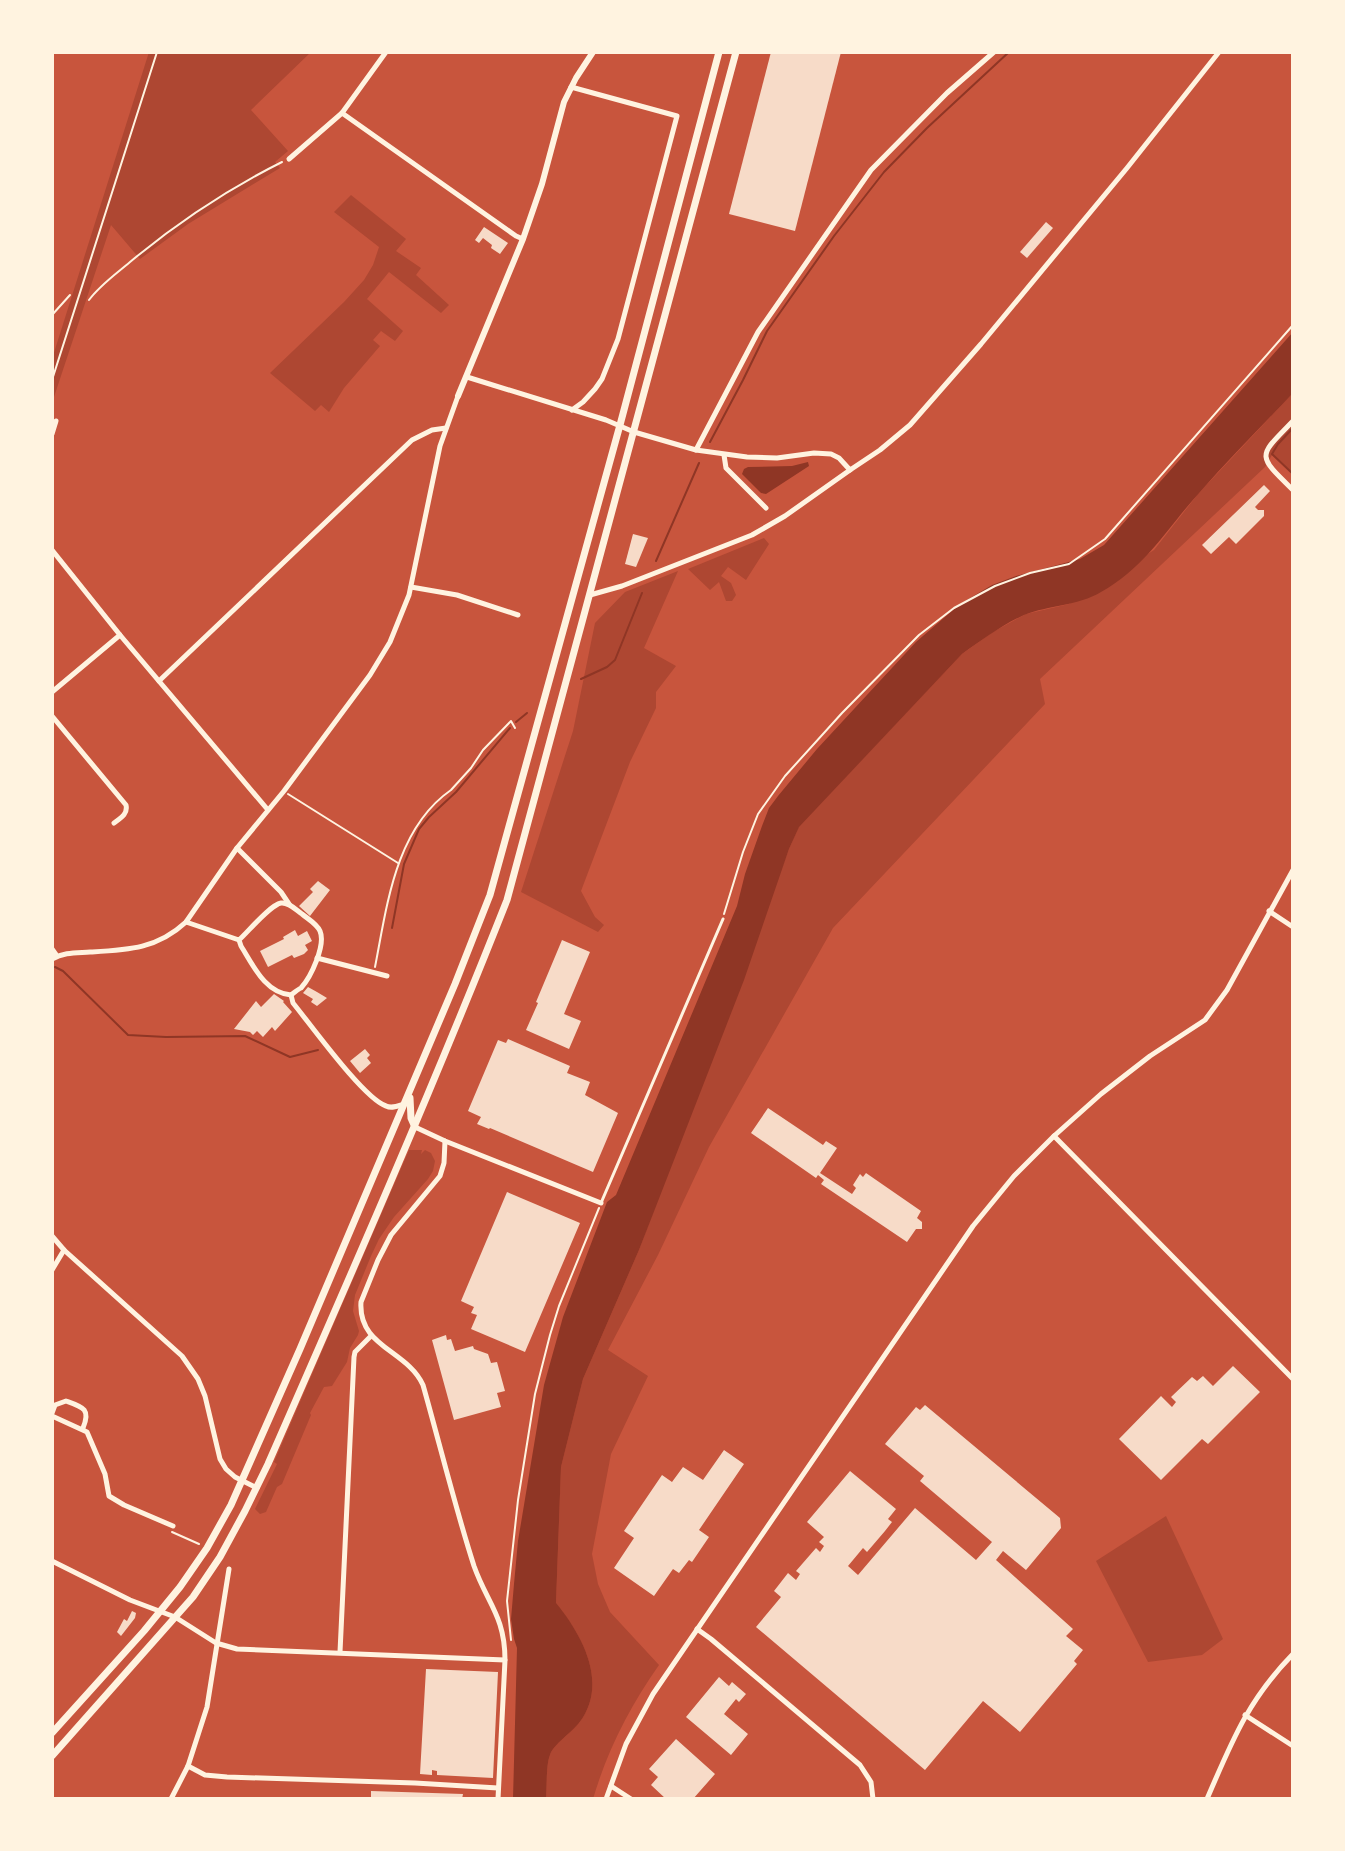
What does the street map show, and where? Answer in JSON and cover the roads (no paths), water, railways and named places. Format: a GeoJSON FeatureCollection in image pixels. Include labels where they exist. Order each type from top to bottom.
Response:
{"type":"FeatureCollection","features":[{"type":"Feature","properties":{"kind":"main road"},"geometry":{"type":"LineString","coordinates":[[52,1733],[180,1587],[207,1547],[242,1481],[410,1093],[490,895],[719,52]]}},
{"type":"Feature","properties":{"kind":"main road"},"geometry":{"type":"LineString","coordinates":[[52,1756],[193,1597],[220,1557],[257,1488],[415,1127],[507,900],[736,52]]}},
{"type":"Feature","properties":{"kind":"main road"},"geometry":{"type":"LineString","coordinates":[[410,1093],[411,1118],[415,1127]]}},
{"type":"Feature","properties":{"kind":"main road"},"geometry":{"type":"LineString","coordinates":[[390,1139],[402,1125],[415,1127]]}},
{"type":"Feature","properties":{"kind":"street"},"geometry":{"type":"LineString","coordinates":[[289,159],[342,113],[386,52]]}},
{"type":"Feature","properties":{"kind":"street"},"geometry":{"type":"LineString","coordinates":[[52,949],[54,957],[150,945],[167,937],[186,922],[237,848],[284,791],[370,675],[390,642],[411,587],[446,428],[523,239],[542,184],[564,102],[593,52]]}},
{"type":"Feature","properties":{"kind":"street"},"geometry":{"type":"LineString","coordinates":[[696,450],[758,332],[871,170],[947,93],[994,52]]}},
{"type":"Feature","properties":{"kind":"street"},"geometry":{"type":"LineString","coordinates":[[590,595],[622,586],[752,535],[880,450],[910,425],[1127,168],[1219,52]]}},
{"type":"Feature","properties":{"kind":"street"},"geometry":{"type":"LineString","coordinates":[[571,87],[677,116],[618,339],[602,379],[572,410]]}},
{"type":"Feature","properties":{"kind":"street"},"geometry":{"type":"LineString","coordinates":[[342,113],[523,239]]}},
{"type":"Feature","properties":{"kind":"street"},"geometry":{"type":"LineString","coordinates":[[467,377],[696,450],[777,458],[831,454],[850,470]]}},
{"type":"Feature","properties":{"kind":"street"},"geometry":{"type":"LineString","coordinates":[[52,434],[56,421]]}},
{"type":"Feature","properties":{"kind":"street"},"geometry":{"type":"LineString","coordinates":[[1293,421],[1267,448],[1266,458],[1269,466],[1293,490]]}},
{"type":"Feature","properties":{"kind":"street"},"geometry":{"type":"LineString","coordinates":[[159,681],[412,440],[432,430],[446,428]]}},
{"type":"Feature","properties":{"kind":"street"},"geometry":{"type":"LineString","coordinates":[[724,455],[726,468],[766,508]]}},
{"type":"Feature","properties":{"kind":"street"},"geometry":{"type":"LineString","coordinates":[[52,550],[268,810]]}},
{"type":"Feature","properties":{"kind":"street"},"geometry":{"type":"LineString","coordinates":[[411,587],[457,595],[518,615]]}},
{"type":"Feature","properties":{"kind":"street"},"geometry":{"type":"LineString","coordinates":[[52,692],[120,635]]}},
{"type":"Feature","properties":{"kind":"street"},"geometry":{"type":"LineString","coordinates":[[52,716],[126,805],[125,814],[114,823]]}},
{"type":"Feature","properties":{"kind":"street"},"geometry":{"type":"LineString","coordinates":[[237,848],[322,934],[317,958],[301,988],[291,995]]}},
{"type":"Feature","properties":{"kind":"street"},"geometry":{"type":"LineString","coordinates":[[606,1799],[626,1744],[653,1694],[973,1226],[1014,1176],[1101,1094],[1150,1056],[1205,1020],[1227,990],[1293,870]]}},
{"type":"Feature","properties":{"kind":"street"},"geometry":{"type":"LineString","coordinates":[[239,940],[273,907],[289,904]]}},
{"type":"Feature","properties":{"kind":"street"},"geometry":{"type":"LineString","coordinates":[[1269,911],[1293,927]]}},
{"type":"Feature","properties":{"kind":"street"},"geometry":{"type":"LineString","coordinates":[[186,922],[239,940]]}},
{"type":"Feature","properties":{"kind":"street"},"geometry":{"type":"LineString","coordinates":[[239,940],[266,983],[277,991],[291,995]]}},
{"type":"Feature","properties":{"kind":"street"},"geometry":{"type":"LineString","coordinates":[[317,958],[387,976]]}},
{"type":"Feature","properties":{"kind":"street"},"geometry":{"type":"LineString","coordinates":[[291,995],[293,1003],[369,1095],[386,1106],[405,1103]]}},
{"type":"Feature","properties":{"kind":"street"},"geometry":{"type":"LineString","coordinates":[[415,1127],[601,1203]]}},
{"type":"Feature","properties":{"kind":"street"},"geometry":{"type":"LineString","coordinates":[[1054,1136],[1293,1379]]}},
{"type":"Feature","properties":{"kind":"street"},"geometry":{"type":"LineString","coordinates":[[445,1141],[441,1172],[391,1235],[361,1302],[361,1318],[371,1336],[410,1366],[421,1380],[475,1569],[503,1633],[505,1660],[498,1799]]}},
{"type":"Feature","properties":{"kind":"street"},"geometry":{"type":"LineString","coordinates":[[52,1236],[182,1356],[198,1379],[205,1396],[220,1459],[226,1469],[257,1488]]}},
{"type":"Feature","properties":{"kind":"street"},"geometry":{"type":"LineString","coordinates":[[52,1270],[64,1250]]}},
{"type":"Feature","properties":{"kind":"street"},"geometry":{"type":"LineString","coordinates":[[340,1652],[354,1357],[371,1336]]}},
{"type":"Feature","properties":{"kind":"street"},"geometry":{"type":"LineString","coordinates":[[83,1428],[87,1418],[82,1406],[66,1401],[55,1405],[52,1414],[87,1432],[105,1474],[109,1496],[173,1526]]}},
{"type":"Feature","properties":{"kind":"street"},"geometry":{"type":"LineString","coordinates":[[52,1561],[130,1600],[175,1617],[216,1643],[237,1649],[505,1660]]}},
{"type":"Feature","properties":{"kind":"street"},"geometry":{"type":"LineString","coordinates":[[171,1799],[188,1766],[207,1707],[229,1569]]}},
{"type":"Feature","properties":{"kind":"street"},"geometry":{"type":"LineString","coordinates":[[697,1629],[860,1765],[871,1782],[873,1799]]}},
{"type":"Feature","properties":{"kind":"street"},"geometry":{"type":"LineString","coordinates":[[1207,1799],[1245,1715],[1293,1654]]}},
{"type":"Feature","properties":{"kind":"street"},"geometry":{"type":"LineString","coordinates":[[1245,1715],[1293,1746]]}},
{"type":"Feature","properties":{"kind":"street"},"geometry":{"type":"LineString","coordinates":[[188,1766],[205,1775],[227,1777],[498,1788]]}},
{"type":"Feature","properties":{"kind":"street"},"geometry":{"type":"LineString","coordinates":[[611,1786],[631,1799]]}},
{"type":"Feature","properties":{"kind":"lane"},"geometry":{"type":"LineString","coordinates":[[601,1203],[723,919]]}},
{"type":"Feature","properties":{"kind":"waterway"},"geometry":{"type":"LineString","coordinates":[[710,442],[767,331],[834,236],[884,172],[1009,52]]}},
{"type":"Feature","properties":{"kind":"waterway"},"geometry":{"type":"LineString","coordinates":[[1293,428],[1272,454],[1293,474]]}},
{"type":"Feature","properties":{"kind":"waterway"},"geometry":{"type":"LineString","coordinates":[[656,561],[699,463]]}},
{"type":"Feature","properties":{"kind":"waterway"},"geometry":{"type":"LineString","coordinates":[[581,679],[615,660],[642,593]]}},
{"type":"Feature","properties":{"kind":"waterway"},"geometry":{"type":"LineString","coordinates":[[516,722],[527,713]]}},
{"type":"Feature","properties":{"kind":"waterway"},"geometry":{"type":"LineString","coordinates":[[392,928],[404,864],[419,829],[456,792],[510,728]]}},
{"type":"Feature","properties":{"kind":"waterway"},"geometry":{"type":"LineString","coordinates":[[55,967],[63,971],[128,1035],[245,1036],[290,1057],[318,1050]]}}]}
